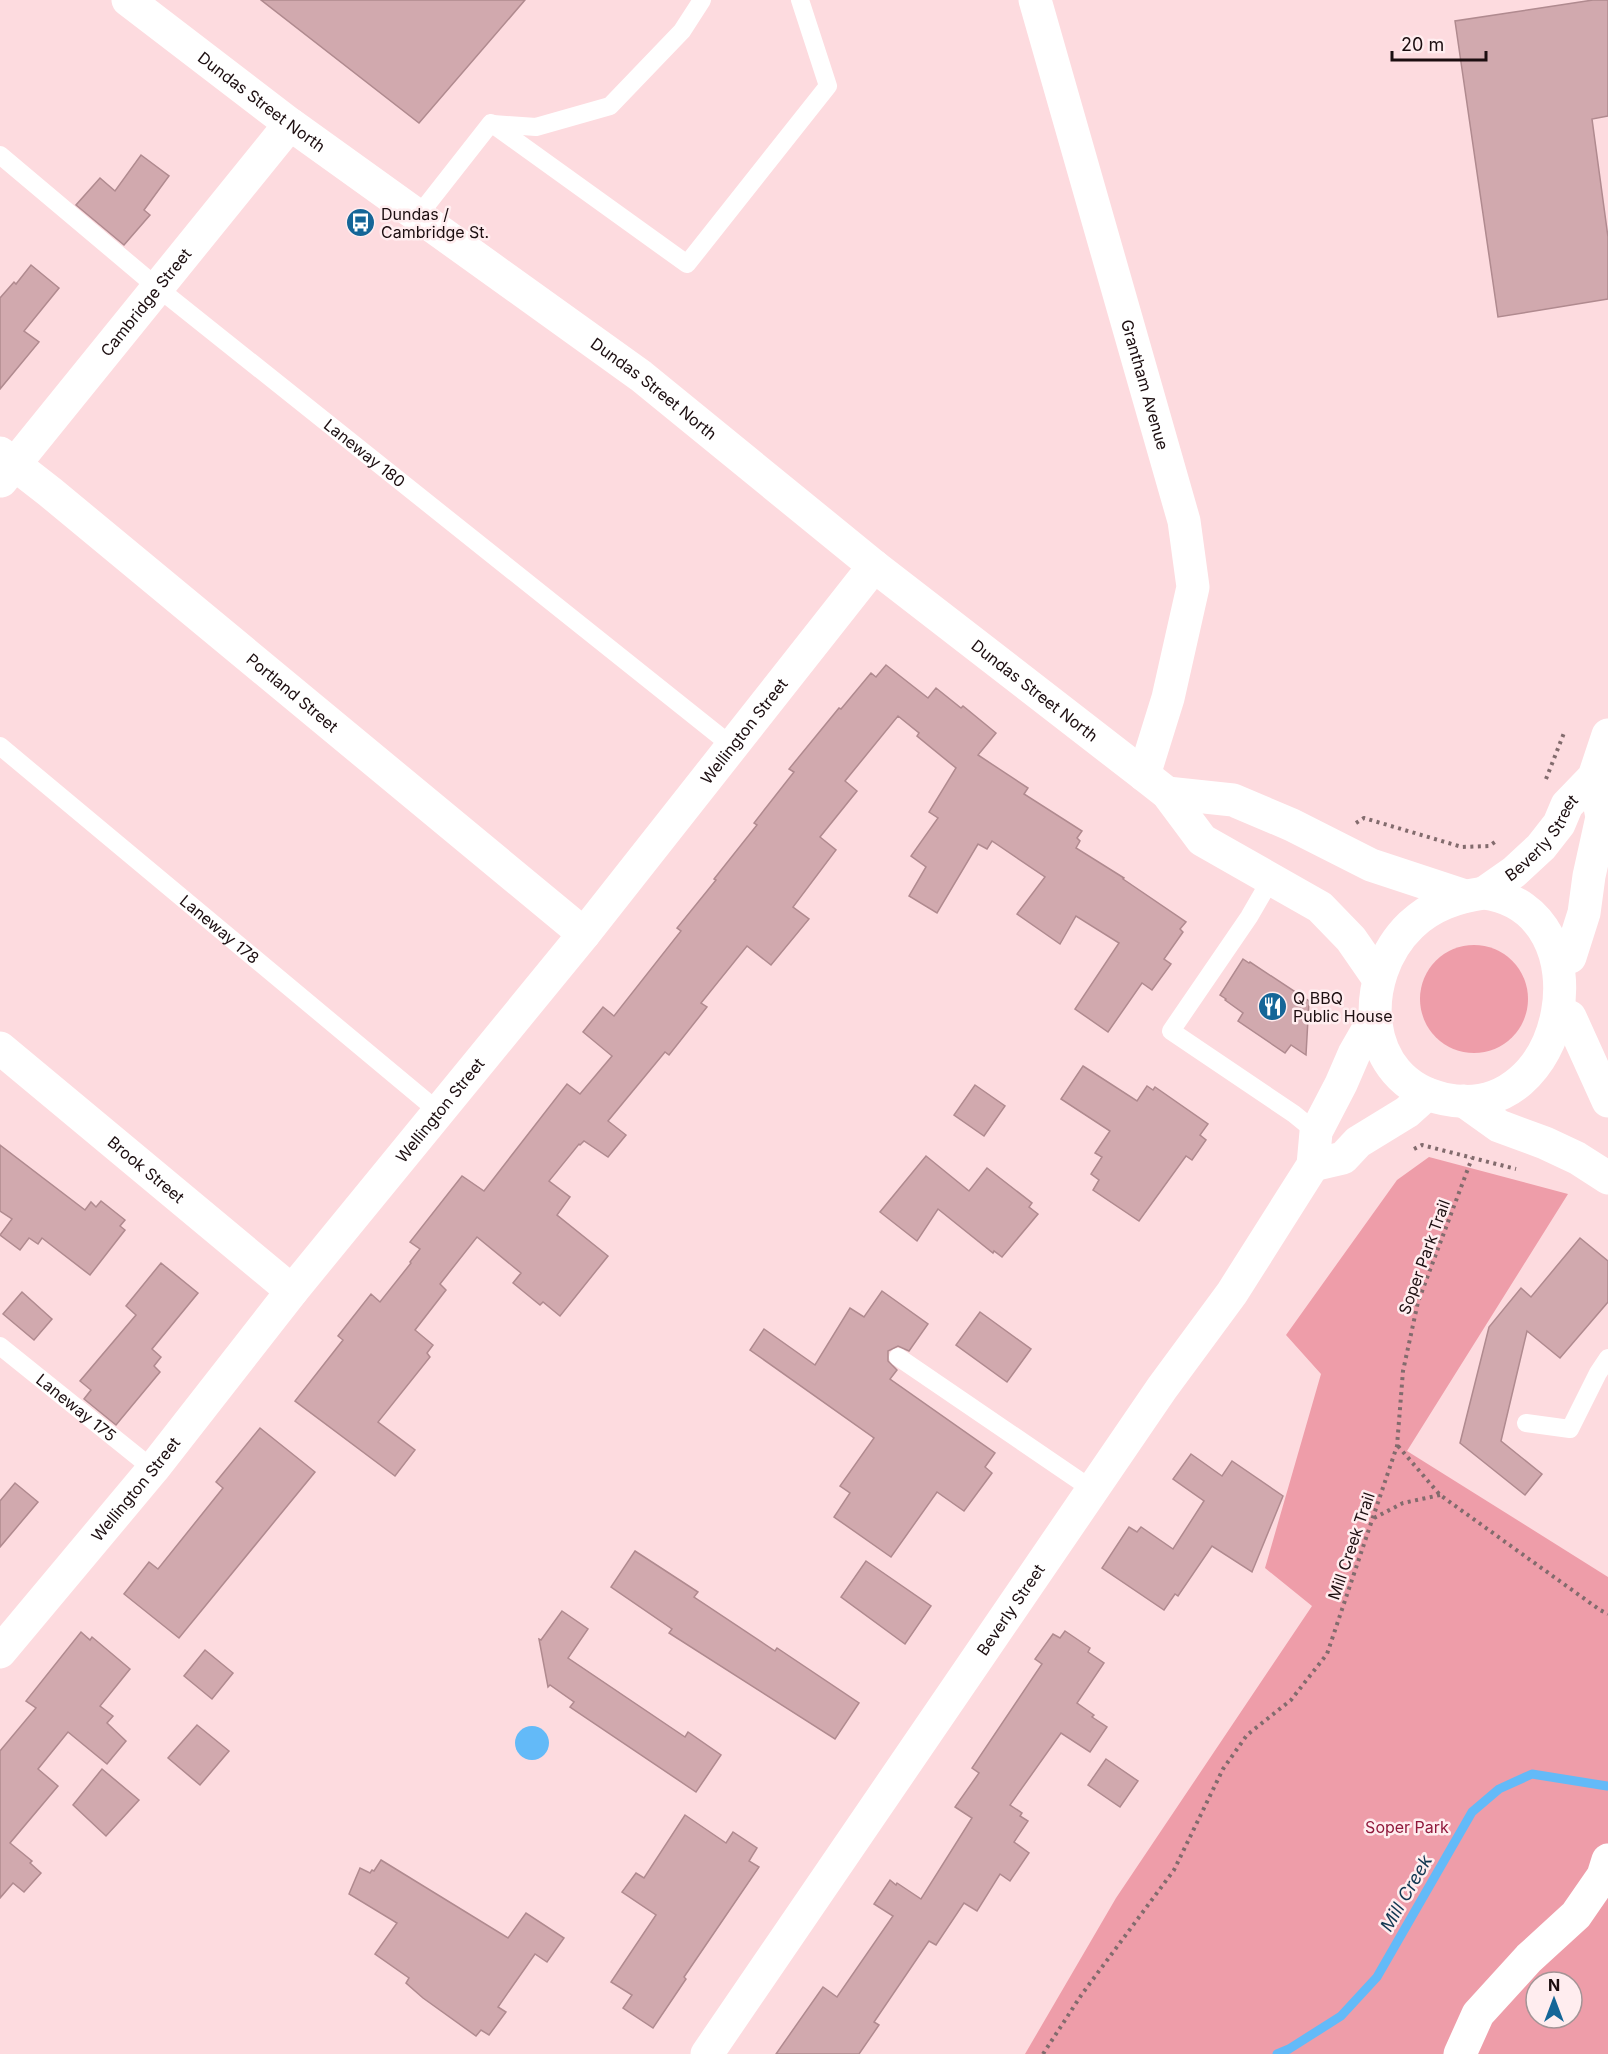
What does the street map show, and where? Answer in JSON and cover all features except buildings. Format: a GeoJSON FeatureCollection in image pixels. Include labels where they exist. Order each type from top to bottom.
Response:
{"type":"FeatureCollection","features":[{"type":"Feature","properties":{"kind":"street","name":"Dundas Street North"},"geometry":{"type":"LineString","coordinates":[[128,0],[290,124],[641,376],[874,566],[1156,784],[1202,840],[1320,907],[1350,939],[1378,978]]}},
{"type":"Feature","properties":{"kind":"street","name":"Grantham Avenue"},"geometry":{"type":"LineString","coordinates":[[1035,0],[1184,521],[1193,587],[1168,698],[1156,784]]}},
{"type":"Feature","properties":{"kind":"street","name":"Cambridge Street"},"geometry":{"type":"LineString","coordinates":[[5,467],[158,288],[290,124]]}},
{"type":"Feature","properties":{"kind":"street","name":"Portland Street"},"geometry":{"type":"LineString","coordinates":[[5,467],[584,934]]}},
{"type":"Feature","properties":{"kind":"street","name":"Wellington Street"},"geometry":{"type":"LineString","coordinates":[[2,1647],[153,1469],[292,1291],[584,934],[874,566]]}},
{"type":"Feature","properties":{"kind":"street","name":"Beverly Street"},"geometry":{"type":"LineString","coordinates":[[1570,957],[1584,913],[1589,876],[1602,817],[1601,783],[1608,735]]}},
{"type":"Feature","properties":{"kind":"street","name":"Beverly Street"},"geometry":{"type":"LineString","coordinates":[[1475,895],[1514,872],[1541,847],[1559,824],[1567,805],[1601,783]]}},
{"type":"Feature","properties":{"kind":"street"},"geometry":{"type":"LineString","coordinates":[[1156,784],[1233,800],[1292,825],[1371,865],[1475,895],[1504,896],[1522,901],[1552,923],[1563,939],[1574,976],[1574,996],[1563,1036],[1552,1054],[1529,1076],[1503,1093],[1484,1099],[1445,1100],[1427,1094],[1410,1084],[1396,1071],[1378,1038],[1374,1019],[1374,999],[1378,978],[1386,959],[1397,941],[1411,925],[1427,912],[1446,902],[1475,895]]}},
{"type":"Feature","properties":{"kind":"street"},"geometry":{"type":"LineString","coordinates":[[1570,1017],[1608,1101]]}},
{"type":"Feature","properties":{"kind":"street","name":"Beverly Street"},"geometry":{"type":"LineString","coordinates":[[707,2054],[1162,1388],[1227,1300],[1313,1165],[1316,1132],[1354,1054],[1374,1019]]}},
{"type":"Feature","properties":{"kind":"street","name":"Brook Street"},"geometry":{"type":"LineString","coordinates":[[0,1048],[292,1291]]}},
{"type":"Feature","properties":{"kind":"street"},"geometry":{"type":"LineString","coordinates":[[1313,1165],[1342,1158],[1359,1142],[1407,1112],[1427,1094]]}},
{"type":"Feature","properties":{"kind":"street"},"geometry":{"type":"LineString","coordinates":[[1464,1101],[1499,1126],[1577,1158],[1608,1178]]}},
{"type":"Feature","properties":{"kind":"street"},"geometry":{"type":"LineString","coordinates":[[1460,2054],[1478,2014],[1529,1958],[1576,1915],[1604,1876],[1608,1860]]}},
{"type":"Feature","properties":{"kind":"lane"},"geometry":{"type":"LineString","coordinates":[[491,123],[536,127],[610,106],[682,31],[702,0]]}},
{"type":"Feature","properties":{"kind":"lane"},"geometry":{"type":"LineString","coordinates":[[491,123],[687,264],[828,86],[800,0]]}},
{"type":"Feature","properties":{"kind":"lane"},"geometry":{"type":"LineString","coordinates":[[418,216],[491,123]]}},
{"type":"Feature","properties":{"kind":"lane","name":"Laneway 180"},"geometry":{"type":"LineString","coordinates":[[0,155],[158,288],[732,747]]}},
{"type":"Feature","properties":{"kind":"lane","name":"Laneway 178"},"geometry":{"type":"LineString","coordinates":[[0,746],[439,1112]]}},
{"type":"Feature","properties":{"kind":"lane"},"geometry":{"type":"LineString","coordinates":[[1271,879],[1249,918],[1171,1031],[1294,1113],[1316,1132]]}},
{"type":"Feature","properties":{"kind":"lane","name":"Laneway 175"},"geometry":{"type":"LineString","coordinates":[[0,1346],[153,1469]]}},
{"type":"Feature","properties":{"kind":"lane"},"geometry":{"type":"LineString","coordinates":[[898,1358],[1093,1490]]}},
{"type":"Feature","properties":{"kind":"lane"},"geometry":{"type":"LineString","coordinates":[[1526,1423],[1570,1430],[1608,1358]]}},
{"type":"Feature","properties":{"kind":"path"},"geometry":{"type":"LineString","coordinates":[[1543,787],[1564,734]]}},
{"type":"Feature","properties":{"kind":"path"},"geometry":{"type":"LineString","coordinates":[[1364,818],[1462,847],[1489,846],[1498,840]]}},
{"type":"Feature","properties":{"kind":"path"},"geometry":{"type":"LineString","coordinates":[[1413,1149],[1422,1145],[1521,1171]]}},
{"type":"Feature","properties":{"kind":"path","name":"Soper Park Trail"},"geometry":{"type":"LineString","coordinates":[[1397,1446],[1403,1371],[1418,1302],[1472,1158]]}},
{"type":"Feature","properties":{"kind":"path"},"geometry":{"type":"LineString","coordinates":[[1397,1446],[1440,1495],[1608,1614]]}},
{"type":"Feature","properties":{"kind":"path","name":"Mill Creek Trail"},"geometry":{"type":"LineString","coordinates":[[1043,2054],[1082,1994],[1174,1870],[1223,1769],[1247,1735],[1291,1700],[1327,1654],[1397,1446]]}},
{"type":"Feature","properties":{"kind":"path"},"geometry":{"type":"LineString","coordinates":[[1374,1519],[1403,1503],[1440,1495]]}},
{"type":"Feature","properties":{"kind":"green space"},"geometry":{"type":"Polygon","coordinates":[[[1474,945],[1495,949],[1512,961],[1524,978],[1528,999],[1524,1020],[1512,1037],[1495,1049],[1474,1053],[1453,1049],[1436,1037],[1424,1020],[1420,999],[1424,978],[1436,961],[1453,949],[1474,945]]]}},
{"type":"Feature","properties":{"kind":"green space","name":"Soper Park"},"geometry":{"type":"Polygon","coordinates":[[[1429,1157],[1568,1194],[1407,1451],[1608,1577],[1608,2054],[1025,2054],[1116,1898],[1312,1606],[1265,1568],[1321,1374],[1286,1335],[1397,1180],[1429,1157]]]}},
{"type":"Feature","properties":{"kind":"water"},"geometry":{"type":"Polygon","coordinates":[[[532,1726],[544,1731],[549,1743],[544,1755],[532,1760],[520,1755],[515,1743],[520,1731],[532,1726]]]}},
{"type":"Feature","properties":{"kind":"waterway","name":"Mill Creek"},"geometry":{"type":"LineString","coordinates":[[1277,2054],[1289,2049],[1341,2016],[1377,1977],[1472,1812],[1499,1789],[1532,1774],[1607,1786]]}},
{"type":"Feature","properties":{"kind":"place","name":"Dundas / Cambridge St."},"geometry":{"type":"Point","coordinates":[360,223]}},
{"type":"Feature","properties":{"kind":"place","name":"Q BBQ Public House"},"geometry":{"type":"Point","coordinates":[1272,1007]}}]}
